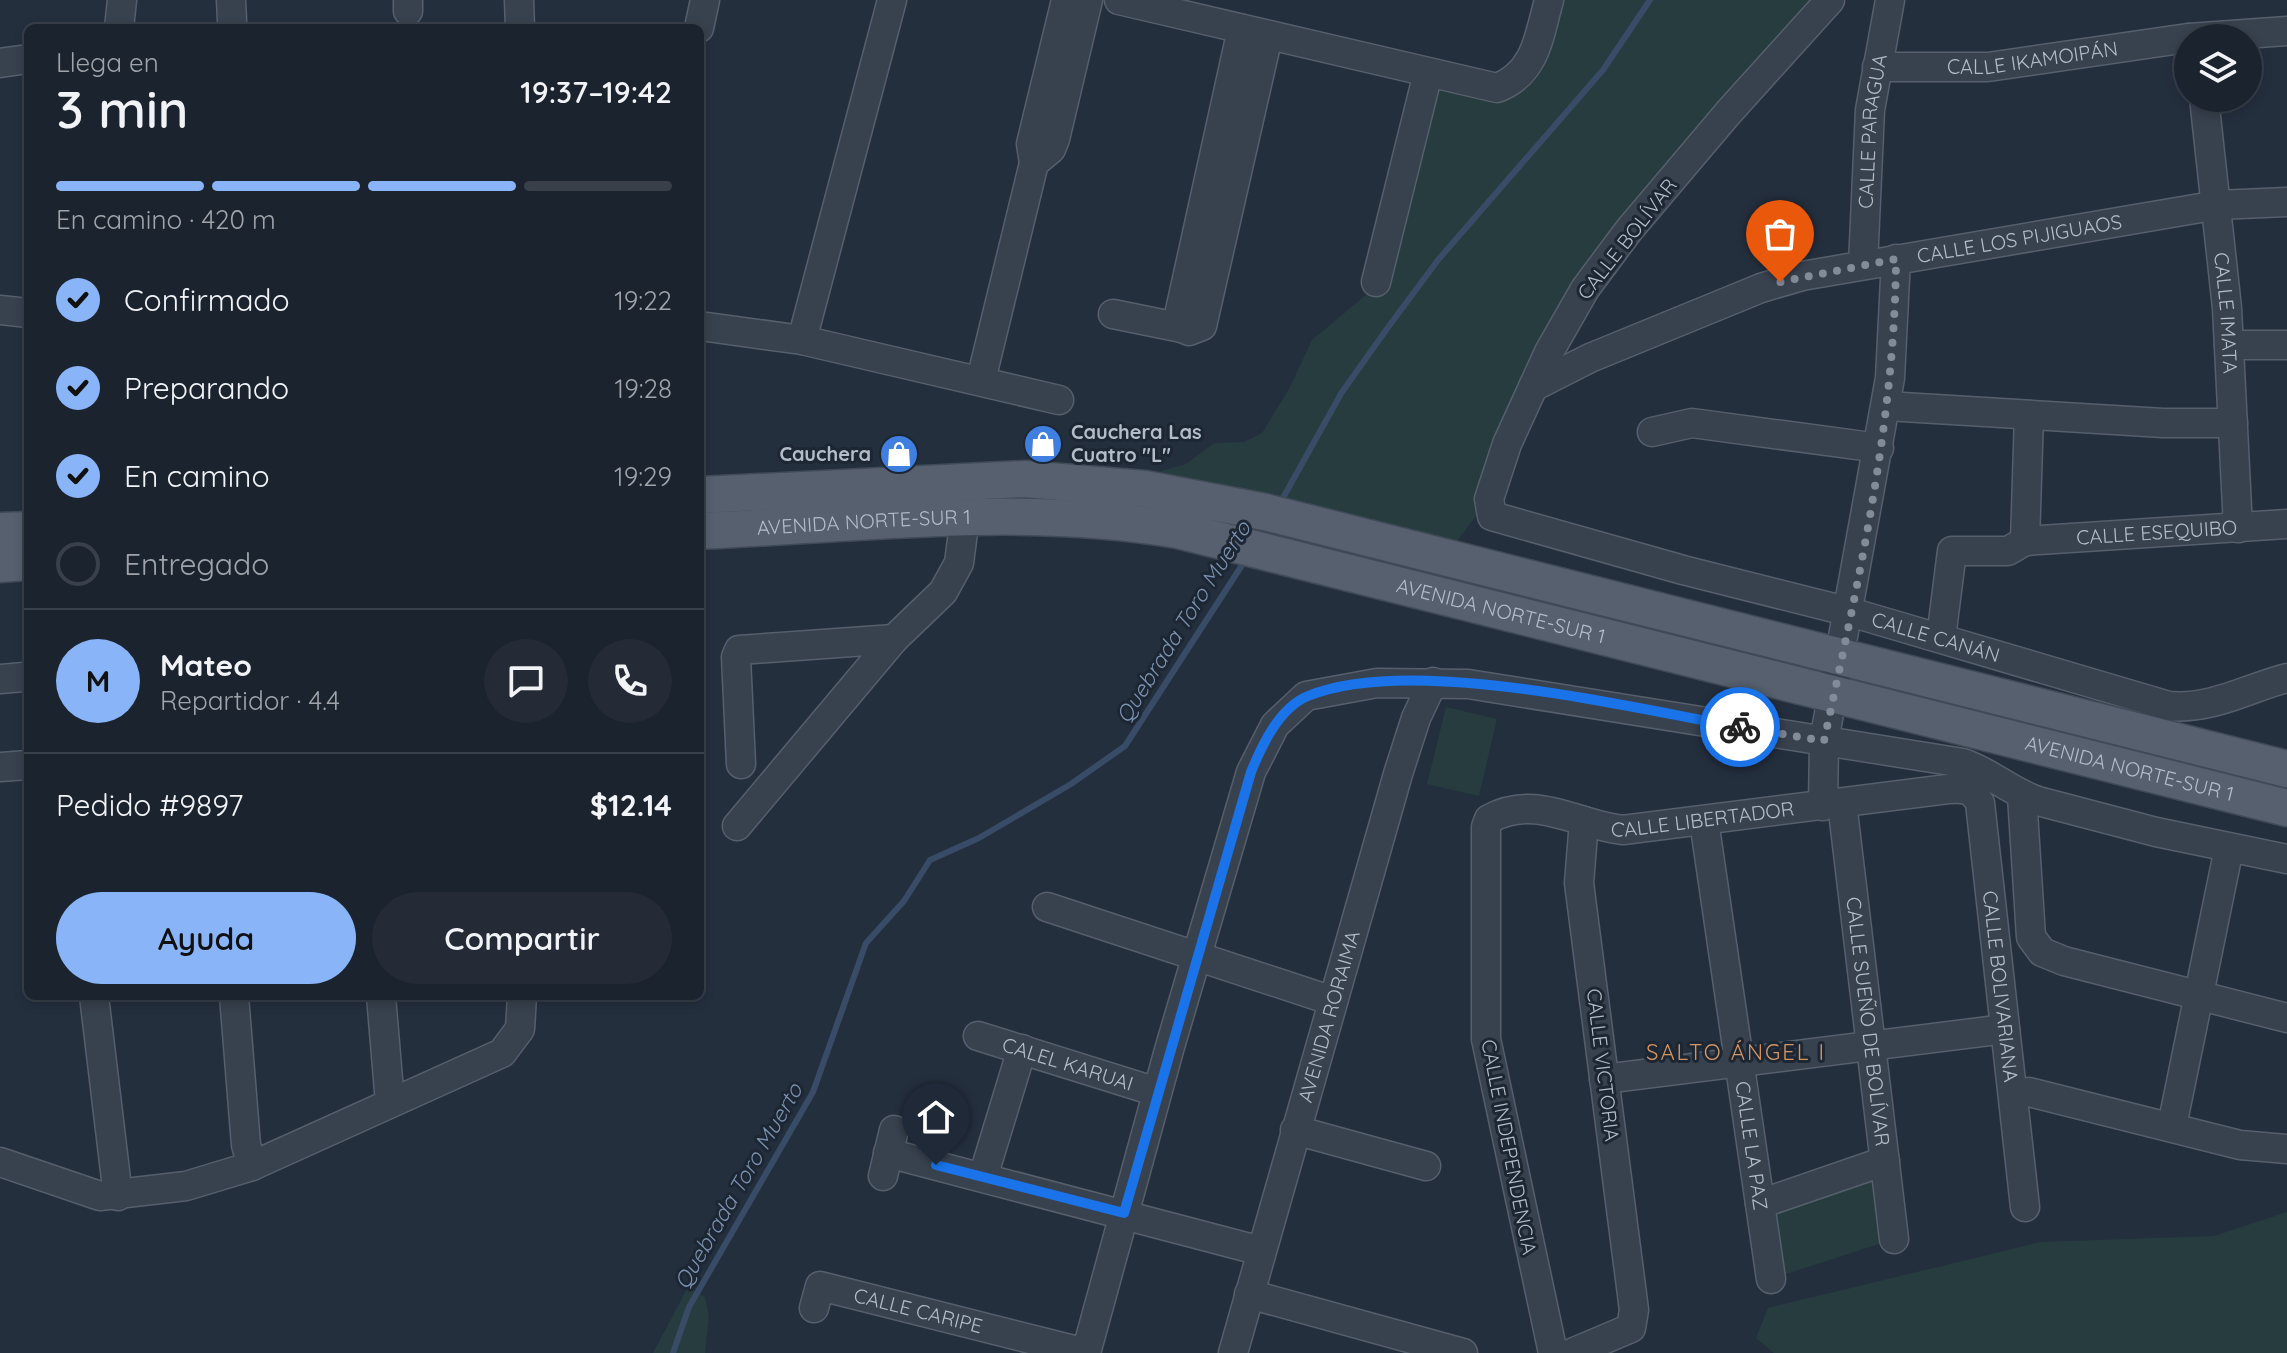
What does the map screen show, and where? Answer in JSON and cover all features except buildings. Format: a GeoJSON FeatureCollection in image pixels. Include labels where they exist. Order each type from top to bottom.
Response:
{"type":"FeatureCollection","features":[{"type":"Feature","properties":{"kind":"main road","name":"AVENIDA NORTE-SUR 1"},"geometry":{"type":"LineString","coordinates":[[704,495],[1025,479],[1131,487],[1225,503],[2287,769]]}},
{"type":"Feature","properties":{"kind":"main road","name":"AVENIDA NORTE-SUR 1"},"geometry":{"type":"LineString","coordinates":[[704,531],[965,517],[1105,519],[1215,538],[2287,808]]}},
{"type":"Feature","properties":{"kind":"main road"},"geometry":{"type":"LineString","coordinates":[[0,531],[24,530]]}},
{"type":"Feature","properties":{"kind":"main road"},"geometry":{"type":"LineString","coordinates":[[0,564],[24,562]]}},
{"type":"Feature","properties":{"kind":"street"},"geometry":{"type":"LineString","coordinates":[[119,24],[122,0]]}},
{"type":"Feature","properties":{"kind":"street"},"geometry":{"type":"LineString","coordinates":[[519,0],[520,24]]}},
{"type":"Feature","properties":{"kind":"street"},"geometry":{"type":"LineString","coordinates":[[700,24],[705,0]]}},
{"type":"Feature","properties":{"kind":"street"},"geometry":{"type":"LineString","coordinates":[[802,340],[892,0]]}},
{"type":"Feature","properties":{"kind":"street"},"geometry":{"type":"LineString","coordinates":[[981,380],[1034,163],[1031,144],[1066,0]]}},
{"type":"Feature","properties":{"kind":"street"},"geometry":{"type":"LineString","coordinates":[[1034,163],[1051,149],[1055,139],[1088,0]]}},
{"type":"Feature","properties":{"kind":"street"},"geometry":{"type":"LineString","coordinates":[[1119,0],[1497,88],[1512,82],[1533,58],[1549,0]]}},
{"type":"Feature","properties":{"kind":"street","name":"CALLE BOLÍVAR"},"geometry":{"type":"LineString","coordinates":[[1492,516],[1489,499],[1495,475],[1533,387],[1601,266],[1728,113],[1830,0]]}},
{"type":"Feature","properties":{"kind":"street","name":"CALLE PARAGUA"},"geometry":{"type":"LineString","coordinates":[[1863,265],[1870,110],[1890,0]]}},
{"type":"Feature","properties":{"kind":"street","name":"CALLE IKAMOIPÁN"},"geometry":{"type":"LineString","coordinates":[[2262,33],[2287,31]]}},
{"type":"Feature","properties":{"kind":"street"},"geometry":{"type":"LineString","coordinates":[[1113,314],[1182,328],[1179,315],[1224,173],[1255,32]]}},
{"type":"Feature","properties":{"kind":"street","name":"CALLE IKAMOIPÁN"},"geometry":{"type":"LineString","coordinates":[[1877,67],[1988,67],[2174,40]]}},
{"type":"Feature","properties":{"kind":"street"},"geometry":{"type":"LineString","coordinates":[[0,63],[24,60]]}},
{"type":"Feature","properties":{"kind":"street"},"geometry":{"type":"LineString","coordinates":[[1376,282],[1428,73]]}},
{"type":"Feature","properties":{"kind":"street","name":"CALLE IMATA"},"geometry":{"type":"LineString","coordinates":[[2206,112],[2218,205],[2229,345],[2238,528]]}},
{"type":"Feature","properties":{"kind":"street","name":"CALLE LOS PIJIGUAOS"},"geometry":{"type":"LineString","coordinates":[[1533,387],[1590,358],[1761,288],[1802,276],[2218,205],[2287,202]]}},
{"type":"Feature","properties":{"kind":"street"},"geometry":{"type":"LineString","coordinates":[[1841,659],[1886,406],[1894,337],[1896,259]]}},
{"type":"Feature","properties":{"kind":"street"},"geometry":{"type":"LineString","coordinates":[[0,310],[24,313]]}},
{"type":"Feature","properties":{"kind":"street"},"geometry":{"type":"LineString","coordinates":[[704,327],[802,340],[1059,400]]}},
{"type":"Feature","properties":{"kind":"street"},"geometry":{"type":"LineString","coordinates":[[2229,345],[2287,345]]}},
{"type":"Feature","properties":{"kind":"street"},"geometry":{"type":"LineString","coordinates":[[1886,406],[2163,423],[2233,423]]}},
{"type":"Feature","properties":{"kind":"street"},"geometry":{"type":"LineString","coordinates":[[2025,541],[2029,415]]}},
{"type":"Feature","properties":{"kind":"street"},"geometry":{"type":"LineString","coordinates":[[1652,432],[1692,423],[1879,448]]}},
{"type":"Feature","properties":{"kind":"street","name":"CALLE CANÁN"},"geometry":{"type":"LineString","coordinates":[[1492,516],[1683,570],[1850,612],[2169,706],[2190,707],[2230,698],[2287,678]]}},
{"type":"Feature","properties":{"kind":"street"},"geometry":{"type":"LineString","coordinates":[[737,826],[894,639],[943,592],[955,575],[963,548],[965,517]]}},
{"type":"Feature","properties":{"kind":"street","name":"CALLE ESEQUIBO"},"geometry":{"type":"LineString","coordinates":[[1941,638],[1952,551],[2008,551],[2025,541],[2287,524]]}},
{"type":"Feature","properties":{"kind":"street"},"geometry":{"type":"LineString","coordinates":[[741,764],[736,657],[739,650],[894,639]]}},
{"type":"Feature","properties":{"kind":"street","name":"CALLE SUEÑO DE BOLÍVAR"},"geometry":{"type":"LineString","coordinates":[[1841,659],[1824,741],[1871,1045],[1894,1239]]}},
{"type":"Feature","properties":{"kind":"street"},"geometry":{"type":"LineString","coordinates":[[1086,1353],[1157,1092],[1251,772],[1275,725],[1306,696],[1377,683],[1433,682],[1511,688],[1963,763],[1995,776],[2022,796],[2229,848],[2287,859]]}},
{"type":"Feature","properties":{"kind":"street","name":"AVENIDA RORAIMA"},"geometry":{"type":"LineString","coordinates":[[1233,1353],[1398,774],[1433,682]]}},
{"type":"Feature","properties":{"kind":"street"},"geometry":{"type":"LineString","coordinates":[[0,767],[24,765]]}},
{"type":"Feature","properties":{"kind":"street","name":"CALLE BOLIVARIANA"},"geometry":{"type":"LineString","coordinates":[[1948,789],[1964,788],[1975,793],[1980,803],[2025,1207]]}},
{"type":"Feature","properties":{"kind":"street","name":"CALLE LIBERTADOR"},"geometry":{"type":"LineString","coordinates":[[1487,845],[1489,819],[1501,813],[1549,809],[1603,828],[1623,830],[1948,789]]}},
{"type":"Feature","properties":{"kind":"street"},"geometry":{"type":"LineString","coordinates":[[2022,796],[2034,945],[2064,961],[2201,993],[2287,1018]]}},
{"type":"Feature","properties":{"kind":"street","name":"CALLE VICTORIA"},"geometry":{"type":"LineString","coordinates":[[1559,1352],[1631,1328],[1634,1310],[1579,883],[1584,821]]}},
{"type":"Feature","properties":{"kind":"street","name":"CALLE LA PAZ"},"geometry":{"type":"LineString","coordinates":[[1704,821],[1771,1279]]}},
{"type":"Feature","properties":{"kind":"street","name":"CALLE INDEPENDENCIA"},"geometry":{"type":"LineString","coordinates":[[1487,845],[1486,1039],[1559,1352]]}},
{"type":"Feature","properties":{"kind":"street"},"geometry":{"type":"LineString","coordinates":[[2172,1126],[2229,848]]}},
{"type":"Feature","properties":{"kind":"street"},"geometry":{"type":"LineString","coordinates":[[1047,907],[1333,1001]]}},
{"type":"Feature","properties":{"kind":"street"},"geometry":{"type":"LineString","coordinates":[[94,1000],[118,1196]]}},
{"type":"Feature","properties":{"kind":"street"},"geometry":{"type":"LineString","coordinates":[[234,1000],[246,1145],[252,1166]]}},
{"type":"Feature","properties":{"kind":"street"},"geometry":{"type":"LineString","coordinates":[[381,1000],[390,1103]]}},
{"type":"Feature","properties":{"kind":"street"},"geometry":{"type":"LineString","coordinates":[[0,1162],[82,1192],[118,1196],[186,1186],[252,1166],[502,1053],[520,1029],[522,1000]]}},
{"type":"Feature","properties":{"kind":"street"},"geometry":{"type":"LineString","coordinates":[[1604,1079],[2005,1029]]}},
{"type":"Feature","properties":{"kind":"street","name":"CALEL KARUAI"},"geometry":{"type":"LineString","coordinates":[[978,1036],[1157,1092]]}},
{"type":"Feature","properties":{"kind":"street"},"geometry":{"type":"LineString","coordinates":[[983,1177],[1022,1049]]}},
{"type":"Feature","properties":{"kind":"street"},"geometry":{"type":"LineString","coordinates":[[2029,1092],[2240,1145],[2287,1149]]}},
{"type":"Feature","properties":{"kind":"street"},"geometry":{"type":"LineString","coordinates":[[1295,1130],[1426,1166]]}},
{"type":"Feature","properties":{"kind":"street"},"geometry":{"type":"LineString","coordinates":[[889,1153],[1261,1251]]}},
{"type":"Feature","properties":{"kind":"street"},"geometry":{"type":"LineString","coordinates":[[1760,1204],[1885,1161]]}},
{"type":"Feature","properties":{"kind":"street","name":"CALLE CARIPE"},"geometry":{"type":"LineString","coordinates":[[814,1308],[820,1286],[1086,1353]]}},
{"type":"Feature","properties":{"kind":"street"},"geometry":{"type":"LineString","coordinates":[[1249,1294],[1463,1353]]}},
{"type":"Feature","properties":{"kind":"green space"},"geometry":{"type":"Polygon","coordinates":[[[1549,0],[1830,0],[1601,266],[1489,499],[1444,558],[2287,769],[2287,808],[1178,530],[704,531],[704,495],[1155,473],[1186,464],[1214,443],[1244,442],[1262,433],[1289,389],[1312,340],[1373,289],[1428,73],[1497,88],[1549,0]]]}},
{"type":"Feature","properties":{"kind":"green space"},"geometry":{"type":"Polygon","coordinates":[[[1446,707],[1497,719],[1479,796],[1427,784],[1446,707]]]}},
{"type":"Feature","properties":{"kind":"green space"},"geometry":{"type":"Polygon","coordinates":[[[1885,1161],[1894,1239],[1771,1279],[1760,1204],[1885,1161]]]}},
{"type":"Feature","properties":{"kind":"green space"},"geometry":{"type":"Polygon","coordinates":[[[2287,1212],[2287,1353],[1774,1353],[1756,1338],[1768,1308],[2041,1242],[2214,1236],[2287,1212]]]}},
{"type":"Feature","properties":{"kind":"green space"},"geometry":{"type":"Polygon","coordinates":[[[688,1287],[705,1297],[709,1316],[705,1353],[653,1353],[688,1287]]]}},
{"type":"Feature","properties":{"kind":"waterway","name":"Quebrada Toro Muerto"},"geometry":{"type":"LineString","coordinates":[[1279,505],[1342,392],[1389,326],[1438,260],[1603,70],[1650,0]]}},
{"type":"Feature","properties":{"kind":"waterway","name":"Quebrada Toro Muerto"},"geometry":{"type":"LineString","coordinates":[[673,1353],[689,1307],[813,1092],[866,943],[904,901],[930,860],[979,838],[1071,784],[1125,746],[1246,559]]}},
{"type":"Feature","properties":{"kind":"way so far"},"geometry":{"type":"LineString","coordinates":[[1740,727],[1824,741],[1875,478],[1894,337],[1896,259],[1780,282]]}},
{"type":"Feature","properties":{"kind":"place","name":"Cauchera Las Cuatro \"L\""},"geometry":{"type":"Point","coordinates":[1043,444]}},
{"type":"Feature","properties":{"kind":"place","name":"Cauchera"},"geometry":{"type":"Point","coordinates":[899,454]}},
{"type":"Feature","properties":{"kind":"district","name":"SALTO ÁNGEL I"},"geometry":{"type":"Point","coordinates":[1736,1052]}},
{"type":"Feature","properties":{"kind":"route"},"geometry":{"type":"LineString","coordinates":[[936,1165],[1124,1213],[1251,772],[1261,747],[1275,725],[1306,696],[1377,683],[1468,684],[1511,688],[1740,727]]}}]}
